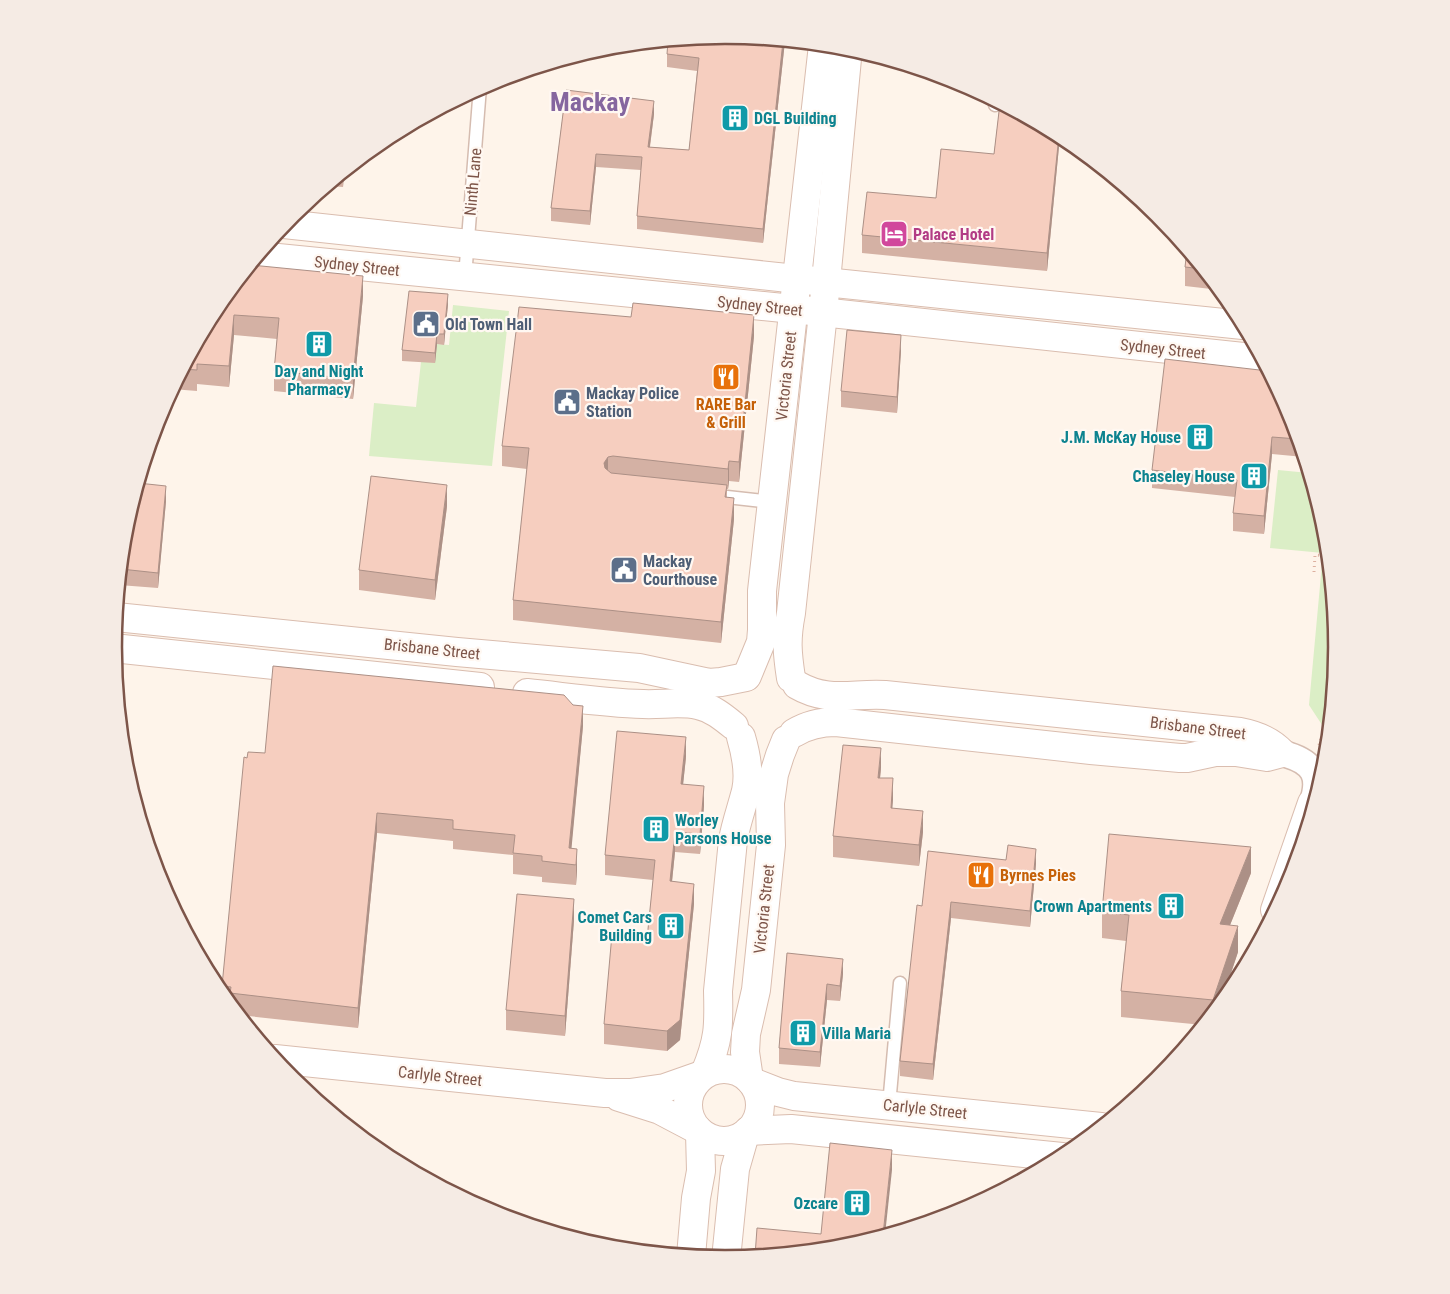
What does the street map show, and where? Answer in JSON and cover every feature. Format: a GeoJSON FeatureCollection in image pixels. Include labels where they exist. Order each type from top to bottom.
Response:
{"type":"FeatureCollection","features":[{"type":"Feature","properties":{"kind":"street","name":"Victoria Street"},"geometry":{"type":"LineString","coordinates":[[747,676],[760,647],[762,634],[761,597],[822,52]]}},
{"type":"Feature","properties":{"kind":"street","name":"Victoria Street"},"geometry":{"type":"LineString","coordinates":[[794,681],[788,655],[787,637],[823,313],[847,56]]}},
{"type":"Feature","properties":{"kind":"street","name":"Sydney Street"},"geometry":{"type":"LineString","coordinates":[[293,225],[825,282],[1234,323]]}},
{"type":"Feature","properties":{"kind":"street","name":"Sydney Street"},"geometry":{"type":"LineString","coordinates":[[265,257],[793,309],[1254,358]]}},
{"type":"Feature","properties":{"kind":"street","name":"Brisbane Street"},"geometry":{"type":"LineString","coordinates":[[123,618],[457,652],[639,668],[709,683],[747,676]]}},
{"type":"Feature","properties":{"kind":"street","name":"Brisbane Street"},"geometry":{"type":"LineString","coordinates":[[122,649],[626,703],[692,704],[704,706],[712,710],[737,731]]}},
{"type":"Feature","properties":{"kind":"street"},"geometry":{"type":"LineString","coordinates":[[737,731],[748,743],[762,746],[772,746],[790,737],[802,714],[802,700],[794,681],[783,672],[771,669],[757,670],[747,676],[738,687],[734,696],[732,712],[737,731],[746,760],[746,790],[733,840],[718,991],[719,1015],[717,1038],[713,1055],[704,1074],[692,1086],[687,1101],[690,1117],[699,1131],[710,1138],[720,1141],[736,1139],[747,1133],[791,1130],[1049,1156]]}},
{"type":"Feature","properties":{"kind":"street","name":"Brisbane Street"},"geometry":{"type":"LineString","coordinates":[[794,681],[816,694],[830,696],[885,695],[1240,732],[1271,743],[1285,754]]}},
{"type":"Feature","properties":{"kind":"street","name":"Brisbane Street"},"geometry":{"type":"LineString","coordinates":[[790,737],[804,727],[816,724],[843,723],[1180,758],[1209,752],[1228,751],[1267,757],[1285,754]]}},
{"type":"Feature","properties":{"kind":"street"},"geometry":{"type":"LineString","coordinates":[[1195,756],[1200,748],[1201,738],[1196,727]]}},
{"type":"Feature","properties":{"kind":"street","name":"Victoria Street"},"geometry":{"type":"LineString","coordinates":[[751,1081],[745,1052],[746,1034],[756,990],[770,855],[771,793],[777,764],[790,737]]}},
{"type":"Feature","properties":{"kind":"street"},"geometry":{"type":"LineString","coordinates":[[1285,754],[1306,764],[1315,774]]}},
{"type":"Feature","properties":{"kind":"street","name":"Carlyle Street"},"geometry":{"type":"LineString","coordinates":[[285,1060],[605,1093],[665,1088],[704,1074]]}},
{"type":"Feature","properties":{"kind":"street"},"geometry":{"type":"LineString","coordinates":[[704,1074],[716,1069],[728,1068],[740,1072],[756,1088],[760,1104],[757,1118],[747,1133],[735,1170],[727,1250]]}},
{"type":"Feature","properties":{"kind":"street","name":"Carlyle Street"},"geometry":{"type":"LineString","coordinates":[[751,1081],[788,1095],[1092,1126]]}},
{"type":"Feature","properties":{"kind":"street","name":"Carlyle Street"},"geometry":{"type":"LineString","coordinates":[[605,1093],[660,1110],[699,1131]]}},
{"type":"Feature","properties":{"kind":"street"},"geometry":{"type":"LineString","coordinates":[[692,1249],[701,1171],[699,1131]]}},
{"type":"Feature","properties":{"kind":"lane","name":"Ninth Lane"},"geometry":{"type":"LineString","coordinates":[[465,277],[479,97]]}},
{"type":"Feature","properties":{"kind":"lane"},"geometry":{"type":"LineString","coordinates":[[698,494],[772,502]]}},
{"type":"Feature","properties":{"kind":"lane"},"geometry":{"type":"LineString","coordinates":[[889,1105],[900,983]]}},
{"type":"Feature","properties":{"kind":"path"},"geometry":{"type":"LineString","coordinates":[[1314,572],[1315,555],[1321,555]]}},
{"type":"Feature","properties":{"kind":"green space"},"geometry":{"type":"Polygon","coordinates":[[[453,305],[509,311],[492,466],[369,456],[374,403],[416,407],[421,362],[437,344],[449,345],[453,305]]]}},
{"type":"Feature","properties":{"kind":"green space"},"geometry":{"type":"Polygon","coordinates":[[[1278,470],[1302,472],[1317,529],[1321,553],[1270,548],[1278,470]]]}},
{"type":"Feature","properties":{"kind":"green space"},"geometry":{"type":"Polygon","coordinates":[[[1322,562],[1327,608],[1328,647],[1323,726],[1309,705],[1322,562]]]}},
{"type":"Feature","properties":{"kind":"building"},"geometry":{"type":"Polygon","coordinates":[[[725,44],[782,47],[763,229],[637,216],[642,157],[596,154],[590,211],[551,208],[566,90],[654,101],[648,147],[689,150],[699,58],[667,54],[668,47],[686,45],[725,44]]]}},
{"type":"Feature","properties":{"kind":"building"},"geometry":{"type":"Polygon","coordinates":[[[999,110],[1058,144],[1047,253],[862,235],[867,192],[936,198],[941,149],[994,154],[999,110]]]}},
{"type":"Feature","properties":{"kind":"building"},"geometry":{"type":"Polygon","coordinates":[[[1186,258],[1194,268],[1185,267],[1186,258]]]}},
{"type":"Feature","properties":{"kind":"building"},"geometry":{"type":"Polygon","coordinates":[[[258,266],[363,276],[353,379],[274,371],[279,318],[234,315],[229,366],[197,364],[197,370],[190,369],[203,345],[223,312],[258,266]]]}},
{"type":"Feature","properties":{"kind":"building","name":"Old Town Hall"},"geometry":{"type":"Polygon","coordinates":[[[409,291],[448,294],[444,334],[437,334],[435,353],[402,350],[409,291]]]}},
{"type":"Feature","properties":{"kind":"building"},"geometry":{"type":"Polygon","coordinates":[[[633,303],[754,315],[739,462],[729,461],[728,469],[613,456],[608,457],[604,463],[605,468],[611,473],[727,485],[725,497],[734,498],[721,622],[513,600],[529,448],[502,446],[519,307],[631,317],[633,303]]]}},
{"type":"Feature","properties":{"kind":"building"},"geometry":{"type":"Polygon","coordinates":[[[847,330],[901,335],[897,397],[841,391],[847,330]]]}},
{"type":"Feature","properties":{"kind":"building"},"geometry":{"type":"Polygon","coordinates":[[[1165,359],[1261,370],[1290,438],[1272,437],[1264,516],[1233,513],[1237,480],[1152,470],[1165,359]]]}},
{"type":"Feature","properties":{"kind":"building"},"geometry":{"type":"Polygon","coordinates":[[[371,476],[447,485],[435,580],[359,570],[371,476]]]}},
{"type":"Feature","properties":{"kind":"building"},"geometry":{"type":"Polygon","coordinates":[[[144,484],[166,486],[158,573],[127,570],[133,529],[144,484]]]}},
{"type":"Feature","properties":{"kind":"building"},"geometry":{"type":"Polygon","coordinates":[[[273,666],[564,695],[573,705],[583,706],[569,848],[577,849],[576,865],[542,861],[542,856],[513,853],[515,835],[453,829],[453,820],[377,813],[358,1008],[231,993],[231,987],[226,986],[222,981],[244,757],[247,758],[248,752],[265,753],[273,666]]]}},
{"type":"Feature","properties":{"kind":"building"},"geometry":{"type":"Polygon","coordinates":[[[617,731],[686,737],[681,784],[704,786],[700,834],[675,832],[670,881],[694,884],[680,1020],[667,1031],[604,1024],[612,934],[647,939],[655,860],[605,855],[617,731]]]}},
{"type":"Feature","properties":{"kind":"building"},"geometry":{"type":"Polygon","coordinates":[[[843,745],[881,748],[878,778],[893,778],[891,808],[923,811],[919,845],[833,836],[843,745]]]}},
{"type":"Feature","properties":{"kind":"building"},"geometry":{"type":"Polygon","coordinates":[[[1109,834],[1251,847],[1220,924],[1238,926],[1213,1000],[1121,991],[1129,915],[1102,912],[1109,834]]]}},
{"type":"Feature","properties":{"kind":"building"},"geometry":{"type":"Polygon","coordinates":[[[1008,845],[1036,849],[1030,911],[951,902],[933,1064],[900,1061],[917,905],[922,906],[928,851],[1006,860],[1008,845]]]}},
{"type":"Feature","properties":{"kind":"building"},"geometry":{"type":"Polygon","coordinates":[[[517,894],[574,899],[565,1016],[506,1010],[517,894]]]}},
{"type":"Feature","properties":{"kind":"building","name":"Villa Maria"},"geometry":{"type":"Polygon","coordinates":[[[787,953],[843,959],[840,986],[827,984],[820,1052],[779,1048],[787,953]]]}},
{"type":"Feature","properties":{"kind":"building","name":"Ozcare"},"geometry":{"type":"Polygon","coordinates":[[[830,1143],[892,1150],[884,1229],[843,1239],[755,1249],[757,1228],[821,1234],[830,1143]]]}},
{"type":"Feature","properties":{"kind":"place","name":"DGL Building"},"geometry":{"type":"Point","coordinates":[735,118]}},
{"type":"Feature","properties":{"kind":"place","name":"Palace Hotel"},"geometry":{"type":"Point","coordinates":[894,234]}},
{"type":"Feature","properties":{"kind":"place","name":"Old Town Hall"},"geometry":{"type":"Point","coordinates":[426,324]}},
{"type":"Feature","properties":{"kind":"place","name":"Day and Night Pharmacy"},"geometry":{"type":"Point","coordinates":[319,344]}},
{"type":"Feature","properties":{"kind":"place","name":"RARE Bar & Grill"},"geometry":{"type":"Point","coordinates":[726,377]}},
{"type":"Feature","properties":{"kind":"place","name":"Mackay Police Station"},"geometry":{"type":"Point","coordinates":[567,402]}},
{"type":"Feature","properties":{"kind":"place","name":"J.M. McKay House"},"geometry":{"type":"Point","coordinates":[1200,437]}},
{"type":"Feature","properties":{"kind":"place","name":"Chaseley House"},"geometry":{"type":"Point","coordinates":[1254,476]}},
{"type":"Feature","properties":{"kind":"place","name":"Mackay Courthouse"},"geometry":{"type":"Point","coordinates":[624,570]}},
{"type":"Feature","properties":{"kind":"place","name":"Worley Parsons House"},"geometry":{"type":"Point","coordinates":[656,829]}},
{"type":"Feature","properties":{"kind":"place","name":"Byrnes Pies"},"geometry":{"type":"Point","coordinates":[981,875]}},
{"type":"Feature","properties":{"kind":"place","name":"Crown Apartments"},"geometry":{"type":"Point","coordinates":[1171,906]}},
{"type":"Feature","properties":{"kind":"place","name":"Comet Cars Building"},"geometry":{"type":"Point","coordinates":[671,926]}},
{"type":"Feature","properties":{"kind":"place","name":"Villa Maria"},"geometry":{"type":"Point","coordinates":[803,1033]}},
{"type":"Feature","properties":{"kind":"place","name":"Ozcare"},"geometry":{"type":"Point","coordinates":[857,1203]}},
{"type":"Feature","properties":{"kind":"district","name":"Mackay"},"geometry":{"type":"Point","coordinates":[590,102]}}]}
